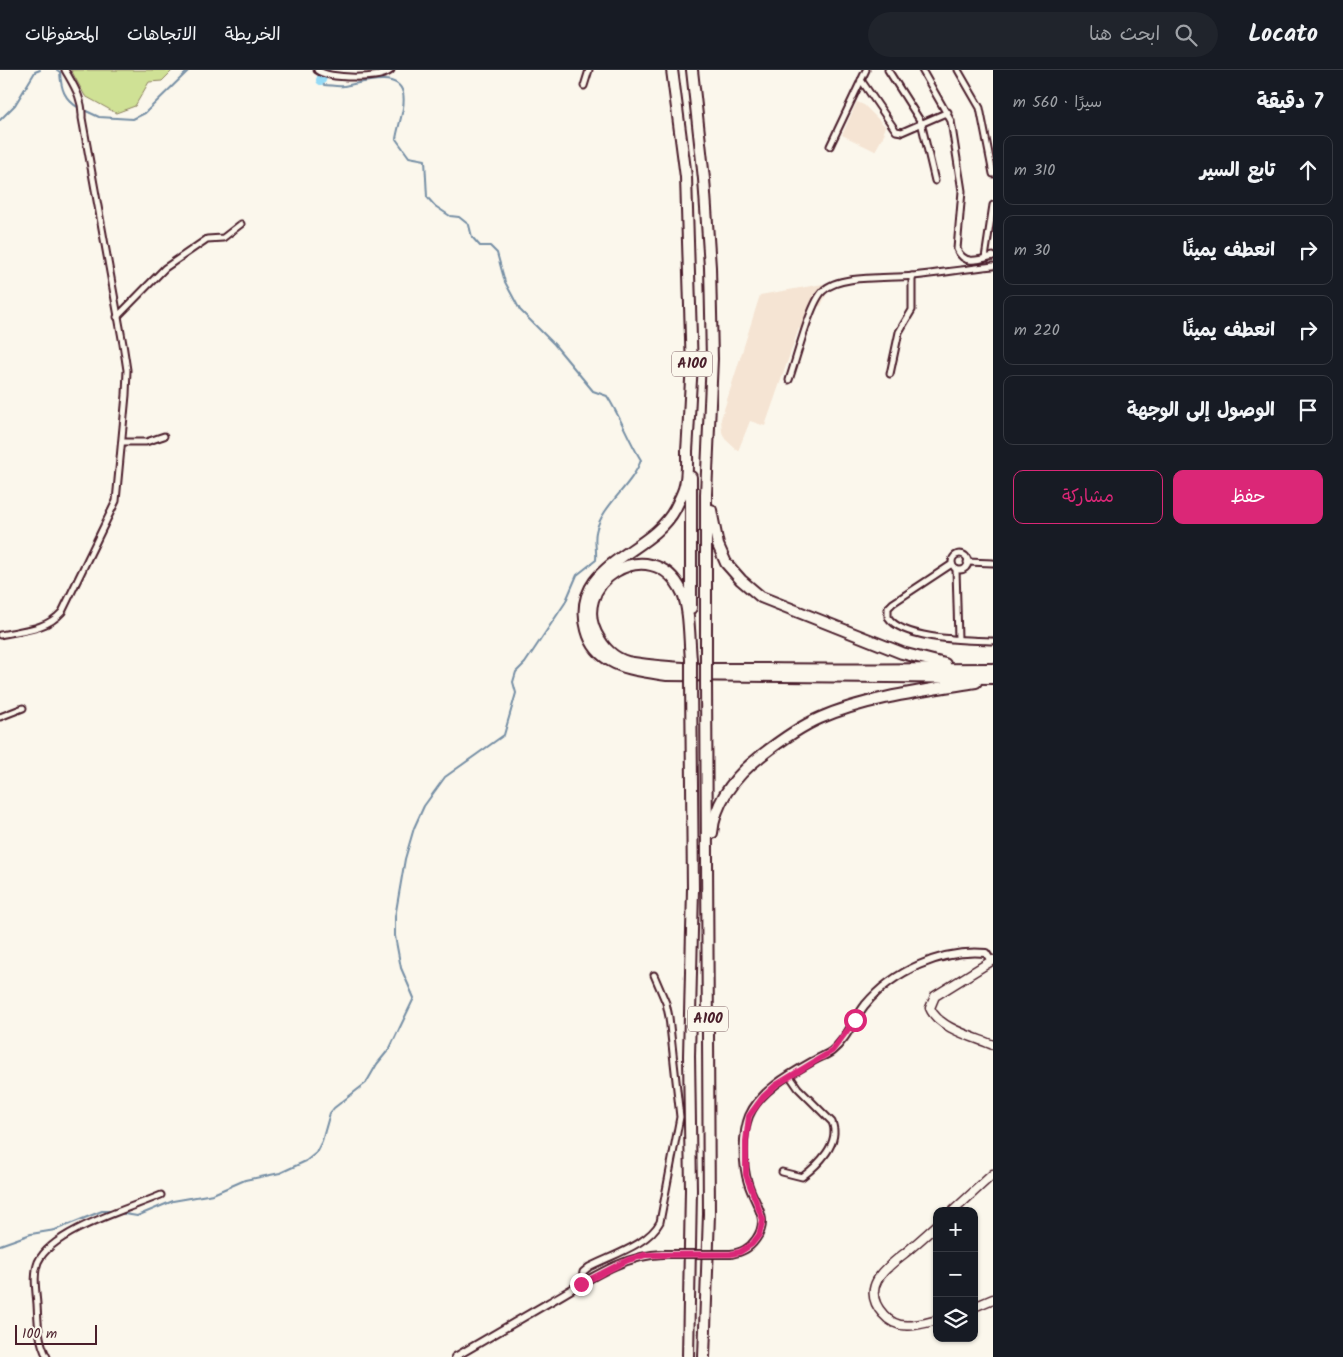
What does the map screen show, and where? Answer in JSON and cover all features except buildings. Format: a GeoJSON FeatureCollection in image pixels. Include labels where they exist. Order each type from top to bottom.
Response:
{"type":"FeatureCollection","features":[{"type":"Feature","properties":{"kind":"highway","name":"A100"},"geometry":{"type":"LineString","coordinates":[[672,70],[686,178],[692,364],[691,681],[693,888],[689,1056],[691,1190],[688,1357]]}},
{"type":"Feature","properties":{"kind":"highway","name":"A100"},"geometry":{"type":"LineString","coordinates":[[692,70],[704,178],[710,268],[712,359],[706,494],[709,1250],[704,1357]]}},
{"type":"Feature","properties":{"kind":"highway"},"geometry":{"type":"LineString","coordinates":[[692,364],[684,488],[666,522],[655,533],[608,567],[591,588],[585,609],[585,622],[588,633],[598,650],[609,660],[623,668],[667,675],[993,679]]}},
{"type":"Feature","properties":{"kind":"highway"},"geometry":{"type":"LineString","coordinates":[[709,453],[710,504],[718,545],[734,573],[750,590],[787,609],[919,659],[947,665],[993,669]]}},
{"type":"Feature","properties":{"kind":"highway"},"geometry":{"type":"LineString","coordinates":[[691,659],[686,601],[682,591],[669,574],[652,565],[634,564],[617,569],[604,580],[593,603],[592,620],[594,630],[606,649],[630,663],[715,669],[993,669]]}},
{"type":"Feature","properties":{"kind":"highway"},"geometry":{"type":"LineString","coordinates":[[708,886],[713,824],[721,802],[742,772],[772,747],[808,724],[838,712],[906,694],[993,679]]}},
{"type":"Feature","properties":{"kind":"main road"},"geometry":{"type":"LineString","coordinates":[[992,960],[935,996],[930,1008],[936,1018],[949,1026],[993,1045]]}},
{"type":"Feature","properties":{"kind":"main road"},"geometry":{"type":"LineString","coordinates":[[957,1207],[993,1174]]}},
{"type":"Feature","properties":{"kind":"main road"},"geometry":{"type":"LineString","coordinates":[[933,1228],[883,1270],[874,1291],[877,1305],[883,1314],[896,1324],[910,1326],[933,1321]]}},
{"type":"Feature","properties":{"kind":"main road"},"geometry":{"type":"LineString","coordinates":[[978,1305],[993,1299]]}},
{"type":"Feature","properties":{"kind":"street"},"geometry":{"type":"LineString","coordinates":[[0,635],[44,627],[54,622],[62,612],[116,501],[127,370],[79,96],[66,70]]}},
{"type":"Feature","properties":{"kind":"street"},"geometry":{"type":"LineString","coordinates":[[319,72],[329,76],[380,76],[391,70]]}},
{"type":"Feature","properties":{"kind":"street"},"geometry":{"type":"LineString","coordinates":[[584,86],[589,70]]}},
{"type":"Feature","properties":{"kind":"street"},"geometry":{"type":"LineString","coordinates":[[830,146],[866,70]]}},
{"type":"Feature","properties":{"kind":"street"},"geometry":{"type":"LineString","coordinates":[[888,70],[921,122],[935,181]]}},
{"type":"Feature","properties":{"kind":"street"},"geometry":{"type":"LineString","coordinates":[[922,70],[948,112],[962,191],[957,249],[962,257],[969,261],[993,256]]}},
{"type":"Feature","properties":{"kind":"street"},"geometry":{"type":"LineString","coordinates":[[958,70],[980,108],[993,174]]}},
{"type":"Feature","properties":{"kind":"street"},"geometry":{"type":"LineString","coordinates":[[861,80],[896,131],[902,132],[921,122],[948,112]]}},
{"type":"Feature","properties":{"kind":"street"},"geometry":{"type":"LineString","coordinates":[[986,258],[993,205]]}},
{"type":"Feature","properties":{"kind":"street"},"geometry":{"type":"LineString","coordinates":[[117,317],[165,268],[207,238],[223,238],[241,224]]}},
{"type":"Feature","properties":{"kind":"street"},"geometry":{"type":"LineString","coordinates":[[789,380],[814,308],[824,290],[831,285],[851,281],[993,266]]}},
{"type":"Feature","properties":{"kind":"street"},"geometry":{"type":"LineString","coordinates":[[890,374],[899,332],[912,310],[912,276]]}},
{"type":"Feature","properties":{"kind":"street"},"geometry":{"type":"LineString","coordinates":[[122,442],[146,442],[164,436]]}},
{"type":"Feature","properties":{"kind":"street"},"geometry":{"type":"LineString","coordinates":[[967,562],[966,558],[958,555],[954,557],[952,564],[893,603],[887,612],[891,622],[900,628],[944,639],[993,641]]}},
{"type":"Feature","properties":{"kind":"street"},"geometry":{"type":"LineString","coordinates":[[967,562],[993,563]]}},
{"type":"Feature","properties":{"kind":"street"},"geometry":{"type":"LineString","coordinates":[[956,569],[964,569],[967,562]]}},
{"type":"Feature","properties":{"kind":"street"},"geometry":{"type":"LineString","coordinates":[[952,564],[956,569],[958,639]]}},
{"type":"Feature","properties":{"kind":"street"},"geometry":{"type":"LineString","coordinates":[[0,717],[23,708]]}},
{"type":"Feature","properties":{"kind":"street"},"geometry":{"type":"LineString","coordinates":[[455,1357],[581,1284],[628,1260],[645,1255],[731,1254],[740,1252],[752,1244],[759,1235],[763,1220],[746,1175],[746,1141],[749,1116],[763,1097],[789,1075],[832,1051],[846,1035],[866,1004],[886,985],[907,972],[926,962],[970,951],[986,953],[992,960]]}},
{"type":"Feature","properties":{"kind":"street"},"geometry":{"type":"LineString","coordinates":[[581,1284],[583,1272],[589,1267],[641,1241],[656,1229],[660,1222],[680,1117],[670,1017],[654,975]]}},
{"type":"Feature","properties":{"kind":"street"},"geometry":{"type":"LineString","coordinates":[[782,1172],[802,1177],[811,1170],[834,1140],[835,1129],[832,1122],[798,1088],[789,1075]]}},
{"type":"Feature","properties":{"kind":"street"},"geometry":{"type":"LineString","coordinates":[[47,1357],[42,1347],[38,1330],[35,1275],[38,1263],[55,1242],[75,1230],[162,1195]]}},
{"type":"Feature","properties":{"kind":"shaded area"},"geometry":{"type":"Polygon","coordinates":[[[857,102],[864,105],[885,126],[883,132],[885,133],[875,151],[842,135],[857,102]]]}},
{"type":"Feature","properties":{"kind":"shaded area"},"geometry":{"type":"Polygon","coordinates":[[[823,284],[828,290],[821,306],[814,306],[805,330],[799,328],[765,426],[750,421],[738,451],[725,439],[722,432],[721,419],[760,295],[823,284]]]}},
{"type":"Feature","properties":{"kind":"green space"},"geometry":{"type":"Polygon","coordinates":[[[71,70],[173,70],[162,81],[149,82],[135,106],[116,113],[85,96],[71,70]]]}},
{"type":"Feature","properties":{"kind":"waterway"},"geometry":{"type":"LineString","coordinates":[[0,120],[15,105],[35,72],[40,70]]}},
{"type":"Feature","properties":{"kind":"waterway"},"geometry":{"type":"LineString","coordinates":[[57,70],[60,72],[64,93],[79,108]]}},
{"type":"Feature","properties":{"kind":"waterway"},"geometry":{"type":"LineString","coordinates":[[84,110],[99,117],[133,119],[145,113],[189,70]]}},
{"type":"Feature","properties":{"kind":"waterway"},"geometry":{"type":"LineString","coordinates":[[321,80],[325,70]]}},
{"type":"Feature","properties":{"kind":"waterway"},"geometry":{"type":"LineString","coordinates":[[119,1213],[137,1216],[173,1201],[213,1194],[245,1180],[280,1173],[306,1161],[316,1153],[322,1141],[330,1113],[366,1083],[377,1064],[390,1048],[414,998],[401,968],[395,936],[395,917],[405,859],[414,828],[424,806],[445,777],[504,735],[516,693],[513,682],[516,672],[525,663],[565,603],[577,575],[596,560],[595,535],[599,523],[604,513],[631,479],[641,460],[607,396],[593,391],[554,344],[520,310],[505,282],[497,253],[490,246],[480,246],[472,237],[469,225],[459,217],[450,216],[435,206],[427,197],[425,160],[409,157],[396,139],[404,98],[400,86],[386,80],[368,81],[344,86],[324,85],[321,80]]}},
{"type":"Feature","properties":{"kind":"waterway"},"geometry":{"type":"LineString","coordinates":[[0,1245],[31,1234],[55,1230],[102,1211],[114,1211]]}},
{"type":"Feature","properties":{"kind":"route"},"geometry":{"type":"LineString","coordinates":[[581,1284],[639,1256],[652,1254],[731,1254],[746,1250],[759,1235],[763,1220],[746,1175],[746,1141],[749,1116],[763,1097],[776,1085],[789,1075],[832,1051],[846,1035],[855,1020]]}}]}
